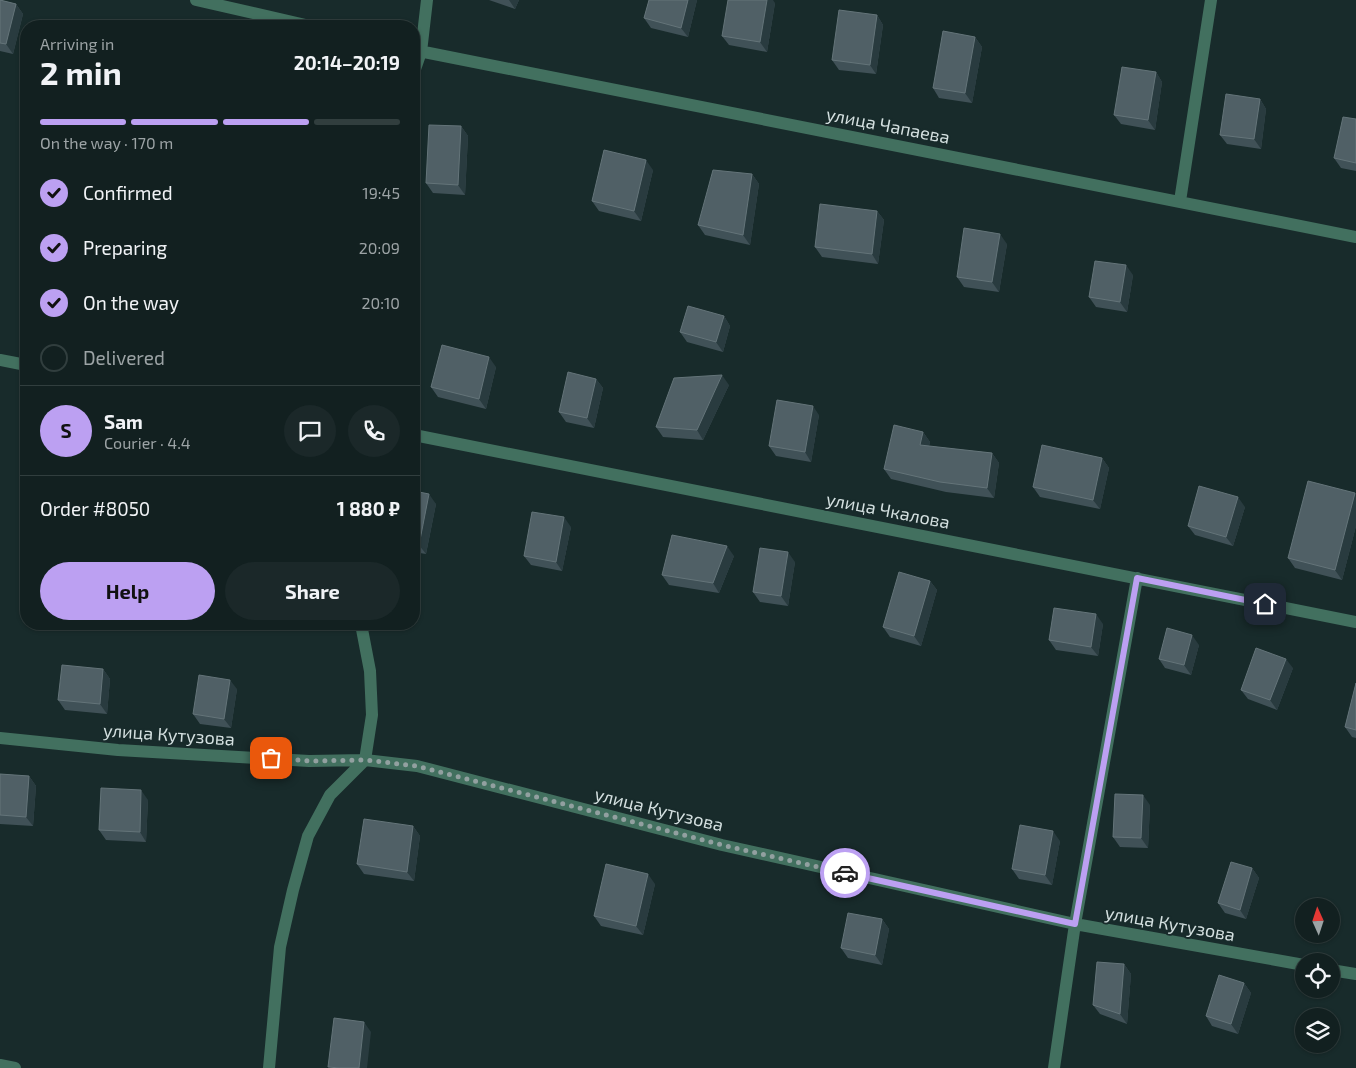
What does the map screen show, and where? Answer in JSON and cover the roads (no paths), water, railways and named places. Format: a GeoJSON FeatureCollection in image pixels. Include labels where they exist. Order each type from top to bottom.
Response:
{"type":"FeatureCollection","features":[{"type":"Feature","properties":{"kind":"street"},"geometry":{"type":"LineString","coordinates":[[196,0],[284,20]]}},
{"type":"Feature","properties":{"kind":"street"},"geometry":{"type":"LineString","coordinates":[[420,36],[427,0]]}},
{"type":"Feature","properties":{"kind":"street"},"geometry":{"type":"LineString","coordinates":[[1180,201],[1211,0]]}},
{"type":"Feature","properties":{"kind":"street","name":"улица Чапаева"},"geometry":{"type":"LineString","coordinates":[[420,52],[1356,237]]}},
{"type":"Feature","properties":{"kind":"street"},"geometry":{"type":"LineString","coordinates":[[0,360],[20,364]]}},
{"type":"Feature","properties":{"kind":"street","name":"улица Чкалова"},"geometry":{"type":"LineString","coordinates":[[420,436],[1356,622]]}},
{"type":"Feature","properties":{"kind":"street"},"geometry":{"type":"LineString","coordinates":[[1054,1068],[1075,924],[1137,578]]}},
{"type":"Feature","properties":{"kind":"street"},"geometry":{"type":"LineString","coordinates":[[269,1068],[280,947],[308,836],[330,795],[365,760],[372,715],[370,671],[362,630]]}},
{"type":"Feature","properties":{"kind":"street","name":"улица Кутузова"},"geometry":{"type":"LineString","coordinates":[[0,738],[137,751],[309,761],[365,760],[417,766],[722,845],[1075,924],[1295,963]]}},
{"type":"Feature","properties":{"kind":"street"},"geometry":{"type":"LineString","coordinates":[[1340,971],[1356,974]]}},
{"type":"Feature","properties":{"kind":"street"},"geometry":{"type":"LineString","coordinates":[[0,1065],[15,1068]]}}]}
